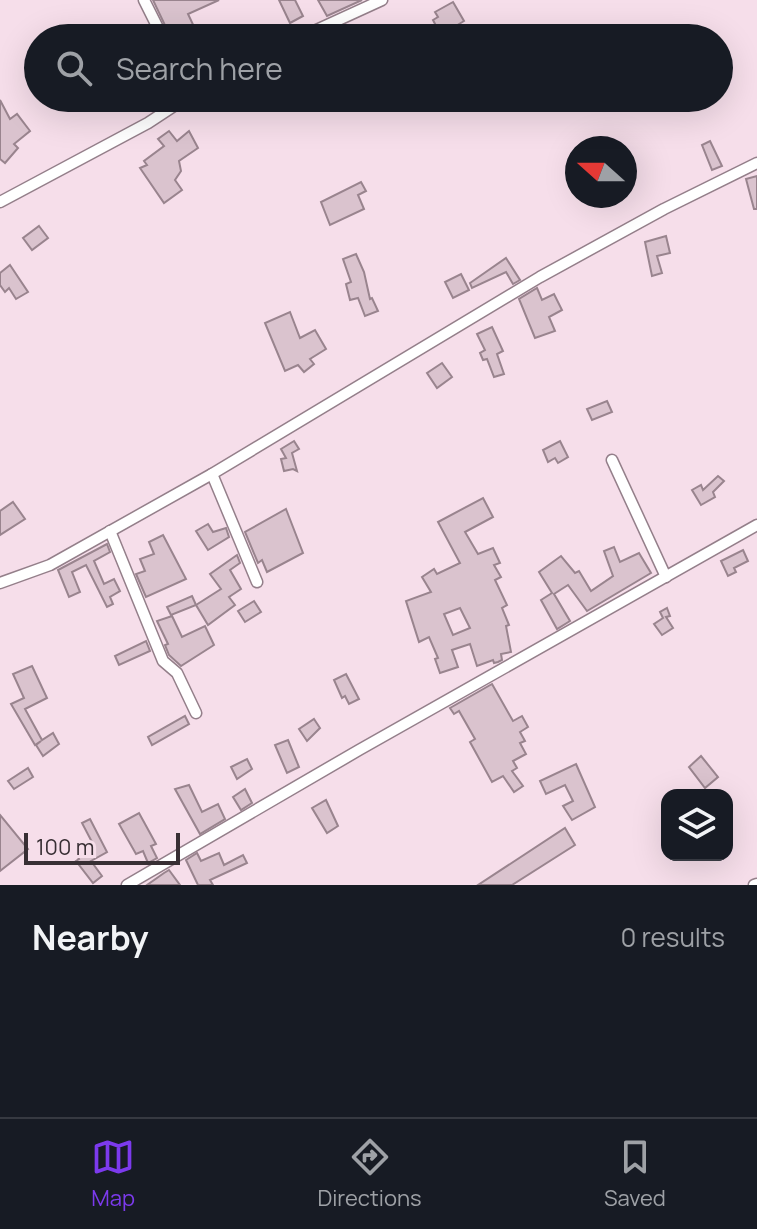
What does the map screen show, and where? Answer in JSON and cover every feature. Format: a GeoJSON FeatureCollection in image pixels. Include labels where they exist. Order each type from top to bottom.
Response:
{"type":"FeatureCollection","features":[{"type":"Feature","properties":{"kind":"street"},"geometry":{"type":"LineString","coordinates":[[144,0],[156,24]]}},
{"type":"Feature","properties":{"kind":"street"},"geometry":{"type":"LineString","coordinates":[[330,24],[382,0]]}},
{"type":"Feature","properties":{"kind":"street"},"geometry":{"type":"LineString","coordinates":[[0,202],[165,112]]}},
{"type":"Feature","properties":{"kind":"street"},"geometry":{"type":"LineString","coordinates":[[0,583],[50,565],[212,474],[540,277],[664,209],[757,163]]}},
{"type":"Feature","properties":{"kind":"street"},"geometry":{"type":"LineString","coordinates":[[612,460],[666,577]]}},
{"type":"Feature","properties":{"kind":"street"},"geometry":{"type":"LineString","coordinates":[[212,474],[257,582]]}},
{"type":"Feature","properties":{"kind":"street"},"geometry":{"type":"LineString","coordinates":[[127,885],[757,525]]}},
{"type":"Feature","properties":{"kind":"street"},"geometry":{"type":"LineString","coordinates":[[110,531],[163,661],[177,673],[196,713]]}},
{"type":"Feature","properties":{"kind":"building"},"geometry":{"type":"Polygon","coordinates":[[[153,0],[219,0],[188,14],[193,24],[164,24],[153,0]]]}},
{"type":"Feature","properties":{"kind":"building"},"geometry":{"type":"Polygon","coordinates":[[[279,0],[295,0],[303,16],[290,23],[279,0]]]}},
{"type":"Feature","properties":{"kind":"building"},"geometry":{"type":"Polygon","coordinates":[[[318,0],[362,0],[327,16],[318,0]]]}},
{"type":"Feature","properties":{"kind":"building"},"geometry":{"type":"Polygon","coordinates":[[[453,2],[464,21],[459,24],[435,24],[433,20],[438,17],[435,12],[453,2]]]}},
{"type":"Feature","properties":{"kind":"building"},"geometry":{"type":"Polygon","coordinates":[[[0,100],[10,119],[17,114],[30,131],[14,144],[18,148],[5,163],[0,159],[0,100]]]}},
{"type":"Feature","properties":{"kind":"building"},"geometry":{"type":"Polygon","coordinates":[[[169,131],[177,141],[189,131],[198,148],[179,161],[181,171],[175,180],[182,190],[164,203],[140,168],[147,165],[144,161],[164,146],[158,139],[169,131]]]}},
{"type":"Feature","properties":{"kind":"building"},"geometry":{"type":"Polygon","coordinates":[[[710,141],[722,166],[712,170],[702,145],[710,141]]]}},
{"type":"Feature","properties":{"kind":"building"},"geometry":{"type":"Polygon","coordinates":[[[757,176],[757,209],[754,209],[746,179],[757,176]]]}},
{"type":"Feature","properties":{"kind":"building"},"geometry":{"type":"Polygon","coordinates":[[[361,182],[366,191],[358,195],[364,209],[330,225],[321,202],[361,182]]]}},
{"type":"Feature","properties":{"kind":"building"},"geometry":{"type":"Polygon","coordinates":[[[39,226],[48,238],[32,250],[23,238],[39,226]]]}},
{"type":"Feature","properties":{"kind":"building"},"geometry":{"type":"Polygon","coordinates":[[[666,236],[670,253],[657,256],[662,273],[652,276],[645,242],[666,236]]]}},
{"type":"Feature","properties":{"kind":"building"},"geometry":{"type":"Polygon","coordinates":[[[356,254],[370,299],[378,311],[365,316],[358,298],[350,300],[346,284],[351,282],[343,259],[356,254]]]}},
{"type":"Feature","properties":{"kind":"building"},"geometry":{"type":"Polygon","coordinates":[[[506,258],[520,280],[513,284],[506,272],[472,288],[470,283],[506,258]]]}},
{"type":"Feature","properties":{"kind":"building"},"geometry":{"type":"Polygon","coordinates":[[[10,265],[28,292],[16,299],[9,288],[5,292],[0,285],[0,273],[10,265]]]}},
{"type":"Feature","properties":{"kind":"building"},"geometry":{"type":"Polygon","coordinates":[[[461,274],[469,290],[453,298],[445,282],[461,274]]]}},
{"type":"Feature","properties":{"kind":"building"},"geometry":{"type":"Polygon","coordinates":[[[537,288],[542,300],[554,294],[562,310],[549,317],[555,331],[535,338],[519,299],[537,288]]]}},
{"type":"Feature","properties":{"kind":"building"},"geometry":{"type":"Polygon","coordinates":[[[290,312],[300,338],[315,330],[326,349],[310,359],[314,364],[304,372],[298,365],[285,371],[265,323],[290,312]]]}},
{"type":"Feature","properties":{"kind":"building"},"geometry":{"type":"Polygon","coordinates":[[[492,327],[503,351],[497,354],[504,374],[494,377],[487,359],[483,360],[480,353],[485,350],[477,334],[492,327]]]}},
{"type":"Feature","properties":{"kind":"building"},"geometry":{"type":"Polygon","coordinates":[[[442,363],[452,377],[437,388],[427,373],[442,363]]]}},
{"type":"Feature","properties":{"kind":"building"},"geometry":{"type":"Polygon","coordinates":[[[607,401],[612,412],[592,420],[587,409],[607,401]]]}},
{"type":"Feature","properties":{"kind":"building"},"geometry":{"type":"Polygon","coordinates":[[[294,441],[299,449],[292,453],[297,471],[284,471],[281,459],[286,458],[281,449],[294,441]]]}},
{"type":"Feature","properties":{"kind":"building"},"geometry":{"type":"Polygon","coordinates":[[[560,441],[568,457],[558,463],[555,458],[548,462],[543,450],[560,441]]]}},
{"type":"Feature","properties":{"kind":"building"},"geometry":{"type":"Polygon","coordinates":[[[718,476],[724,481],[713,492],[715,497],[701,505],[692,490],[701,485],[703,490],[718,476]]]}},
{"type":"Feature","properties":{"kind":"building"},"geometry":{"type":"Polygon","coordinates":[[[483,498],[493,517],[465,532],[478,554],[493,548],[500,563],[494,565],[501,577],[495,580],[507,605],[502,608],[509,625],[506,626],[511,652],[501,654],[502,660],[498,662],[494,663],[493,660],[477,666],[470,644],[452,650],[458,667],[440,673],[435,659],[438,658],[429,637],[419,642],[406,601],[431,592],[422,577],[434,569],[437,574],[460,563],[438,522],[483,498]],[[460,608],[444,614],[453,635],[470,628],[460,608]]]}},
{"type":"Feature","properties":{"kind":"building"},"geometry":{"type":"Polygon","coordinates":[[[13,502],[25,519],[0,535],[0,511],[13,502]]]}},
{"type":"Feature","properties":{"kind":"building"},"geometry":{"type":"Polygon","coordinates":[[[286,509],[303,553],[267,572],[262,560],[258,563],[245,532],[286,509]]]}},
{"type":"Feature","properties":{"kind":"building"},"geometry":{"type":"Polygon","coordinates":[[[208,524],[213,532],[226,528],[229,537],[208,550],[196,531],[208,524]]]}},
{"type":"Feature","properties":{"kind":"building"},"geometry":{"type":"Polygon","coordinates":[[[163,535],[186,579],[146,597],[136,574],[145,571],[140,559],[154,554],[149,542],[163,535]]]}},
{"type":"Feature","properties":{"kind":"building"},"geometry":{"type":"Polygon","coordinates":[[[107,544],[110,552],[94,561],[104,584],[114,579],[120,591],[110,597],[113,604],[107,607],[86,565],[72,572],[80,592],[69,597],[58,570],[107,544]]]}},
{"type":"Feature","properties":{"kind":"building"},"geometry":{"type":"Polygon","coordinates":[[[614,547],[620,562],[639,553],[651,573],[587,611],[568,585],[554,594],[570,621],[557,629],[541,600],[552,593],[539,572],[561,556],[575,573],[579,571],[591,591],[613,576],[604,551],[614,547]]]}},
{"type":"Feature","properties":{"kind":"building"},"geometry":{"type":"Polygon","coordinates":[[[743,550],[748,561],[734,568],[736,572],[728,576],[721,561],[743,550]]]}},
{"type":"Feature","properties":{"kind":"building"},"geometry":{"type":"Polygon","coordinates":[[[237,555],[240,563],[230,570],[241,589],[229,597],[235,605],[208,625],[196,605],[221,589],[210,574],[237,555]]]}},
{"type":"Feature","properties":{"kind":"building"},"geometry":{"type":"Polygon","coordinates":[[[192,596],[196,605],[171,615],[167,607],[192,596]]]}},
{"type":"Feature","properties":{"kind":"building"},"geometry":{"type":"Polygon","coordinates":[[[254,601],[261,612],[245,622],[238,611],[254,601]]]}},
{"type":"Feature","properties":{"kind":"building"},"geometry":{"type":"Polygon","coordinates":[[[667,608],[670,616],[666,617],[673,628],[662,635],[654,624],[663,618],[660,612],[667,608]]]}},
{"type":"Feature","properties":{"kind":"building"},"geometry":{"type":"Polygon","coordinates":[[[172,616],[182,637],[205,626],[214,645],[181,666],[169,655],[165,645],[168,644],[157,621],[172,616]]]}},
{"type":"Feature","properties":{"kind":"building"},"geometry":{"type":"Polygon","coordinates":[[[146,641],[150,651],[119,665],[115,656],[146,641]]]}},
{"type":"Feature","properties":{"kind":"building"},"geometry":{"type":"Polygon","coordinates":[[[32,666],[47,698],[25,709],[42,740],[53,733],[59,744],[43,756],[36,745],[41,741],[35,745],[11,704],[24,698],[13,674],[32,666]]]}},
{"type":"Feature","properties":{"kind":"building"},"geometry":{"type":"Polygon","coordinates":[[[346,674],[359,699],[349,704],[345,696],[342,698],[334,680],[346,674]]]}},
{"type":"Feature","properties":{"kind":"building"},"geometry":{"type":"Polygon","coordinates":[[[492,684],[513,721],[522,716],[528,727],[520,732],[525,741],[520,743],[526,754],[513,761],[517,768],[512,771],[523,786],[514,792],[503,776],[492,782],[470,742],[475,739],[459,711],[454,714],[450,708],[492,684]]]}},
{"type":"Feature","properties":{"kind":"building"},"geometry":{"type":"Polygon","coordinates":[[[185,716],[189,724],[152,745],[148,737],[185,716]]]}},
{"type":"Feature","properties":{"kind":"building"},"geometry":{"type":"Polygon","coordinates":[[[314,719],[320,728],[307,741],[299,729],[314,719]]]}},
{"type":"Feature","properties":{"kind":"building"},"geometry":{"type":"Polygon","coordinates":[[[288,740],[299,767],[287,773],[275,745],[288,740]]]}},
{"type":"Feature","properties":{"kind":"building"},"geometry":{"type":"Polygon","coordinates":[[[701,756],[718,777],[705,788],[689,767],[701,756]]]}},
{"type":"Feature","properties":{"kind":"building"},"geometry":{"type":"Polygon","coordinates":[[[247,759],[252,769],[237,779],[231,767],[247,759]]]}},
{"type":"Feature","properties":{"kind":"building"},"geometry":{"type":"Polygon","coordinates":[[[576,764],[595,807],[572,820],[563,806],[573,801],[565,785],[546,794],[540,781],[576,764]]]}},
{"type":"Feature","properties":{"kind":"building"},"geometry":{"type":"Polygon","coordinates":[[[28,768],[33,777],[14,789],[8,781],[28,768]]]}},
{"type":"Feature","properties":{"kind":"building"},"geometry":{"type":"Polygon","coordinates":[[[189,785],[202,812],[218,804],[225,819],[200,834],[175,789],[189,785]]]}},
{"type":"Feature","properties":{"kind":"building"},"geometry":{"type":"Polygon","coordinates":[[[245,789],[252,803],[241,810],[233,797],[245,789]]]}},
{"type":"Feature","properties":{"kind":"building"},"geometry":{"type":"Polygon","coordinates":[[[326,800],[338,826],[327,833],[312,808],[326,800]]]}},
{"type":"Feature","properties":{"kind":"building"},"geometry":{"type":"Polygon","coordinates":[[[139,813],[156,844],[151,846],[157,858],[148,863],[143,851],[136,854],[119,824],[139,813]]]}},
{"type":"Feature","properties":{"kind":"building"},"geometry":{"type":"Polygon","coordinates":[[[0,815],[28,849],[0,871],[0,815]]]}},
{"type":"Feature","properties":{"kind":"building"},"geometry":{"type":"Polygon","coordinates":[[[90,819],[107,852],[91,861],[102,876],[93,883],[76,861],[79,859],[77,856],[93,844],[82,823],[90,819]]]}},
{"type":"Feature","properties":{"kind":"building"},"geometry":{"type":"Polygon","coordinates":[[[565,828],[575,845],[512,885],[478,885],[565,828]]]}},
{"type":"Feature","properties":{"kind":"building"},"geometry":{"type":"Polygon","coordinates":[[[197,853],[201,861],[219,853],[224,865],[243,855],[247,863],[210,880],[213,885],[198,885],[186,860],[197,853]]]}},
{"type":"Feature","properties":{"kind":"building"},"geometry":{"type":"Polygon","coordinates":[[[169,870],[180,885],[147,885],[164,873],[169,870]]]}}]}
